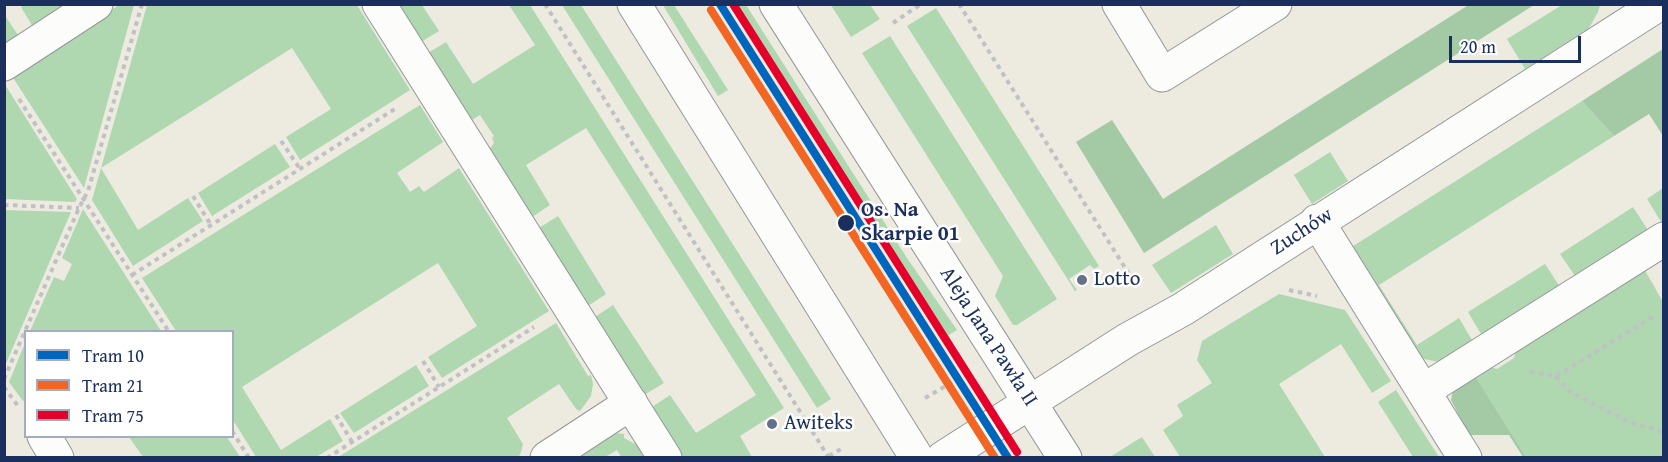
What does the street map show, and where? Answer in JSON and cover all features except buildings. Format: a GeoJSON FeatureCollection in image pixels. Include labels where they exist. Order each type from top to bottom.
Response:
{"type":"FeatureCollection","features":[{"type":"Feature","properties":{"kind":"street"},"geometry":{"type":"LineString","coordinates":[[4,64],[96,4]]}},
{"type":"Feature","properties":{"kind":"street"},"geometry":{"type":"LineString","coordinates":[[379,4],[665,458]]}},
{"type":"Feature","properties":{"kind":"street"},"geometry":{"type":"LineString","coordinates":[[634,4],[917,458]]}},
{"type":"Feature","properties":{"kind":"street","name":"Aleja Jana Pawła II"},"geometry":{"type":"LineString","coordinates":[[776,4],[1065,458]]}},
{"type":"Feature","properties":{"kind":"street"},"geometry":{"type":"LineString","coordinates":[[1119,4],[1162,75],[1275,4]]}},
{"type":"Feature","properties":{"kind":"street","name":"Zuchów"},"geometry":{"type":"LineString","coordinates":[[943,458],[1127,340],[1183,309],[1638,10]]}},
{"type":"Feature","properties":{"kind":"street"},"geometry":{"type":"LineString","coordinates":[[1317,221],[1466,458]]}},
{"type":"Feature","properties":{"kind":"street"},"geometry":{"type":"LineString","coordinates":[[1423,391],[1664,239]]}},
{"type":"Feature","properties":{"kind":"street"},"geometry":{"type":"LineString","coordinates":[[547,458],[631,403]]}},
{"type":"Feature","properties":{"kind":"street"},"geometry":{"type":"LineString","coordinates":[[45,438],[57,458]]}},
{"type":"Feature","properties":{"kind":"path"},"geometry":{"type":"LineString","coordinates":[[25,330],[88,191],[142,4]]}},
{"type":"Feature","properties":{"kind":"path"},"geometry":{"type":"LineString","coordinates":[[545,4],[829,457],[841,449]]}},
{"type":"Feature","properties":{"kind":"path"},"geometry":{"type":"LineString","coordinates":[[893,23],[921,4]]}},
{"type":"Feature","properties":{"kind":"path"},"geometry":{"type":"LineString","coordinates":[[959,4],[1129,274]]}},
{"type":"Feature","properties":{"kind":"path"},"geometry":{"type":"LineString","coordinates":[[17,96],[168,330]]}},
{"type":"Feature","properties":{"kind":"path"},"geometry":{"type":"LineString","coordinates":[[132,275],[401,106]]}},
{"type":"Feature","properties":{"kind":"path"},"geometry":{"type":"LineString","coordinates":[[281,141],[300,169]]}},
{"type":"Feature","properties":{"kind":"path"},"geometry":{"type":"LineString","coordinates":[[192,196],[211,225]]}},
{"type":"Feature","properties":{"kind":"path"},"geometry":{"type":"LineString","coordinates":[[4,205],[79,208]]}},
{"type":"Feature","properties":{"kind":"path"},"geometry":{"type":"LineString","coordinates":[[1284,289],[1326,297]]}},
{"type":"Feature","properties":{"kind":"path"},"geometry":{"type":"LineString","coordinates":[[327,458],[569,305]]}},
{"type":"Feature","properties":{"kind":"path"},"geometry":{"type":"LineString","coordinates":[[1556,376],[1656,315]]}},
{"type":"Feature","properties":{"kind":"path"},"geometry":{"type":"LineString","coordinates":[[4,379],[24,333]]}},
{"type":"Feature","properties":{"kind":"path"},"geometry":{"type":"LineString","coordinates":[[423,361],[439,387]]}},
{"type":"Feature","properties":{"kind":"path"},"geometry":{"type":"LineString","coordinates":[[1525,371],[1556,376],[1569,391],[1629,422],[1664,432]]}},
{"type":"Feature","properties":{"kind":"path"},"geometry":{"type":"LineString","coordinates":[[928,396],[964,376]]}},
{"type":"Feature","properties":{"kind":"path"},"geometry":{"type":"LineString","coordinates":[[4,387],[18,406]]}},
{"type":"Feature","properties":{"kind":"path"},"geometry":{"type":"LineString","coordinates":[[336,415],[352,442]]}},
{"type":"Feature","properties":{"kind":"path"},"geometry":{"type":"LineString","coordinates":[[234,434],[249,458]]}},
{"type":"Feature","properties":{"kind":"green space"},"geometry":{"type":"Polygon","coordinates":[[[25,4],[73,5],[34,29],[21,7],[25,4]]]}},
{"type":"Feature","properties":{"kind":"green space"},"geometry":{"type":"Polygon","coordinates":[[[1470,4],[1534,5],[1144,253],[1076,142],[1112,120],[1163,199],[1470,4]]]}},
{"type":"Feature","properties":{"kind":"green space"},"geometry":{"type":"Polygon","coordinates":[[[119,5],[134,5],[84,188],[10,73],[119,5]]]}},
{"type":"Feature","properties":{"kind":"green space"},"geometry":{"type":"Polygon","coordinates":[[[147,5],[357,5],[410,90],[300,160],[286,137],[331,109],[292,48],[101,168],[147,5]]]}},
{"type":"Feature","properties":{"kind":"green space"},"geometry":{"type":"Polygon","coordinates":[[[396,5],[422,5],[439,31],[421,42],[396,5]]]}},
{"type":"Feature","properties":{"kind":"green space"},"geometry":{"type":"Polygon","coordinates":[[[509,5],[530,5],[784,408],[740,436],[752,457],[683,457],[652,407],[670,395],[696,433],[756,395],[586,128],[526,165],[550,205],[532,217],[489,150],[494,143],[492,138],[494,136],[480,115],[472,120],[428,53],[446,42],[473,84],[535,45],[509,5]]]}},
{"type":"Feature","properties":{"kind":"green space"},"geometry":{"type":"Polygon","coordinates":[[[562,5],[581,5],[831,399],[817,408],[562,5]]]}},
{"type":"Feature","properties":{"kind":"green space"},"geometry":{"type":"Polygon","coordinates":[[[663,5],[674,5],[728,90],[718,96],[663,5]]]}},
{"type":"Feature","properties":{"kind":"green space"},"geometry":{"type":"Polygon","coordinates":[[[732,5],[746,5],[907,258],[957,330],[942,339],[732,5]]]}},
{"type":"Feature","properties":{"kind":"green space"},"geometry":{"type":"Polygon","coordinates":[[[831,5],[870,5],[880,19],[851,37],[831,5]]]}},
{"type":"Feature","properties":{"kind":"green space"},"geometry":{"type":"Polygon","coordinates":[[[1562,5],[1600,5],[1589,28],[1525,69],[1507,39],[1562,5]]]}},
{"type":"Feature","properties":{"kind":"green space"},"geometry":{"type":"Polygon","coordinates":[[[936,8],[1099,266],[1094,269],[1090,265],[1069,279],[1077,290],[1075,291],[907,26],[936,8]]]}},
{"type":"Feature","properties":{"kind":"green space"},"geometry":{"type":"Polygon","coordinates":[[[6,17],[20,38],[5,48],[4,18],[6,17]]]}},
{"type":"Feature","properties":{"kind":"green space"},"geometry":{"type":"Polygon","coordinates":[[[890,36],[1057,299],[1017,325],[1013,325],[995,296],[1003,276],[862,53],[890,36]]]}},
{"type":"Feature","properties":{"kind":"green space"},"geometry":{"type":"Polygon","coordinates":[[[1663,49],[1663,136],[1649,114],[1614,136],[1582,101],[1663,49]]]}},
{"type":"Feature","properties":{"kind":"green space"},"geometry":{"type":"Polygon","coordinates":[[[4,83],[77,199],[75,202],[5,199],[4,83]]]}},
{"type":"Feature","properties":{"kind":"green space"},"geometry":{"type":"Polygon","coordinates":[[[1582,101],[1614,136],[1379,285],[1417,345],[1459,318],[1475,345],[1439,362],[1424,359],[1419,355],[1350,248],[1582,101]]]}},
{"type":"Feature","properties":{"kind":"green space"},"geometry":{"type":"Polygon","coordinates":[[[420,105],[443,142],[397,173],[410,192],[419,186],[424,192],[459,168],[549,311],[442,378],[428,357],[477,326],[438,263],[242,387],[281,450],[330,419],[343,441],[316,457],[256,457],[234,422],[234,330],[175,330],[142,278],[420,105]]]}},
{"type":"Feature","properties":{"kind":"green space"},"geometry":{"type":"Polygon","coordinates":[[[275,144],[290,167],[212,216],[198,193],[275,144]]]}},
{"type":"Feature","properties":{"kind":"green space"},"geometry":{"type":"Polygon","coordinates":[[[1330,152],[1348,181],[1312,204],[1294,175],[1330,152]]]}},
{"type":"Feature","properties":{"kind":"green space"},"geometry":{"type":"Polygon","coordinates":[[[101,168],[138,230],[188,198],[203,221],[133,266],[92,200],[101,168]]]}},
{"type":"Feature","properties":{"kind":"green space"},"geometry":{"type":"Polygon","coordinates":[[[1663,188],[1663,225],[1647,199],[1663,188]]]}},
{"type":"Feature","properties":{"kind":"green space"},"geometry":{"type":"Polygon","coordinates":[[[1633,207],[1650,233],[1577,279],[1560,254],[1633,207]]]}},
{"type":"Feature","properties":{"kind":"green space"},"geometry":{"type":"Polygon","coordinates":[[[83,209],[160,330],[30,330],[54,277],[64,281],[72,264],[62,258],[83,209]]]}},
{"type":"Feature","properties":{"kind":"green space"},"geometry":{"type":"Polygon","coordinates":[[[4,210],[71,212],[5,366],[4,210]]]}},
{"type":"Feature","properties":{"kind":"green space"},"geometry":{"type":"Polygon","coordinates":[[[558,216],[606,294],[588,306],[539,228],[558,216]]]}},
{"type":"Feature","properties":{"kind":"green space"},"geometry":{"type":"Polygon","coordinates":[[[1216,225],[1233,254],[1171,293],[1152,265],[1216,225]]]}},
{"type":"Feature","properties":{"kind":"green space"},"geometry":{"type":"Polygon","coordinates":[[[1545,264],[1562,290],[1484,339],[1468,312],[1545,264]]]}},
{"type":"Feature","properties":{"kind":"green space"},"geometry":{"type":"Polygon","coordinates":[[[1643,267],[1663,302],[1663,457],[1526,457],[1474,374],[1486,366],[1497,369],[1514,358],[1517,347],[1643,267]]]}},
{"type":"Feature","properties":{"kind":"green space"},"geometry":{"type":"Polygon","coordinates":[[[1279,294],[1345,310],[1391,381],[1372,393],[1341,344],[1279,384],[1325,457],[1180,457],[1163,430],[1183,416],[1177,405],[1212,383],[1197,360],[1202,341],[1279,294]]]}},
{"type":"Feature","properties":{"kind":"green space"},"geometry":{"type":"Polygon","coordinates":[[[613,305],[664,383],[644,395],[595,317],[613,305]]]}},
{"type":"Feature","properties":{"kind":"green space"},"geometry":{"type":"Polygon","coordinates":[[[556,323],[588,376],[591,375],[593,384],[591,396],[580,411],[576,409],[559,384],[507,418],[523,444],[520,455],[516,457],[338,457],[556,323]]]}},
{"type":"Feature","properties":{"kind":"green space"},"geometry":{"type":"Polygon","coordinates":[[[24,345],[24,400],[9,382],[24,345]]]}},
{"type":"Feature","properties":{"kind":"green space"},"geometry":{"type":"Polygon","coordinates":[[[416,365],[429,386],[354,433],[340,413],[416,365]]]}},
{"type":"Feature","properties":{"kind":"green space"},"geometry":{"type":"Polygon","coordinates":[[[1474,374],[1526,457],[1523,457],[1509,435],[1469,435],[1451,400],[1453,390],[1474,374]]]}},
{"type":"Feature","properties":{"kind":"green space"},"geometry":{"type":"Polygon","coordinates":[[[1396,390],[1439,457],[1413,457],[1378,402],[1396,390]]]}},
{"type":"Feature","properties":{"kind":"green space"},"geometry":{"type":"Polygon","coordinates":[[[624,434],[624,438],[639,446],[649,457],[621,457],[617,450],[605,457],[563,458],[604,435],[624,434]]]}},
{"type":"Feature","properties":{"kind":"green space"},"geometry":{"type":"Polygon","coordinates":[[[1142,437],[1155,457],[1110,457],[1142,437]]]}},
{"type":"Feature","properties":{"kind":"green space"},"geometry":{"type":"Polygon","coordinates":[[[130,438],[228,438],[240,457],[143,457],[130,438]]]}},
{"type":"Feature","properties":{"kind":"tram line","name":"10"},"geometry":{"type":"LineString","coordinates":[[720,4],[1008,458]]}},
{"type":"Feature","properties":{"kind":"tram line","name":"75"},"geometry":{"type":"LineString","coordinates":[[733,4],[1017,452]]}},
{"type":"Feature","properties":{"kind":"tram line","name":"21"},"geometry":{"type":"LineString","coordinates":[[711,10],[995,458]]}},
{"type":"Feature","properties":{"kind":"place","name":"Os. Na Skarpie 01"},"geometry":{"type":"Point","coordinates":[846,223]}},
{"type":"Feature","properties":{"kind":"place","name":"Lotto"},"geometry":{"type":"Point","coordinates":[1082,280]}},
{"type":"Feature","properties":{"kind":"place","name":"Awiteks"},"geometry":{"type":"Point","coordinates":[772,424]}}]}
